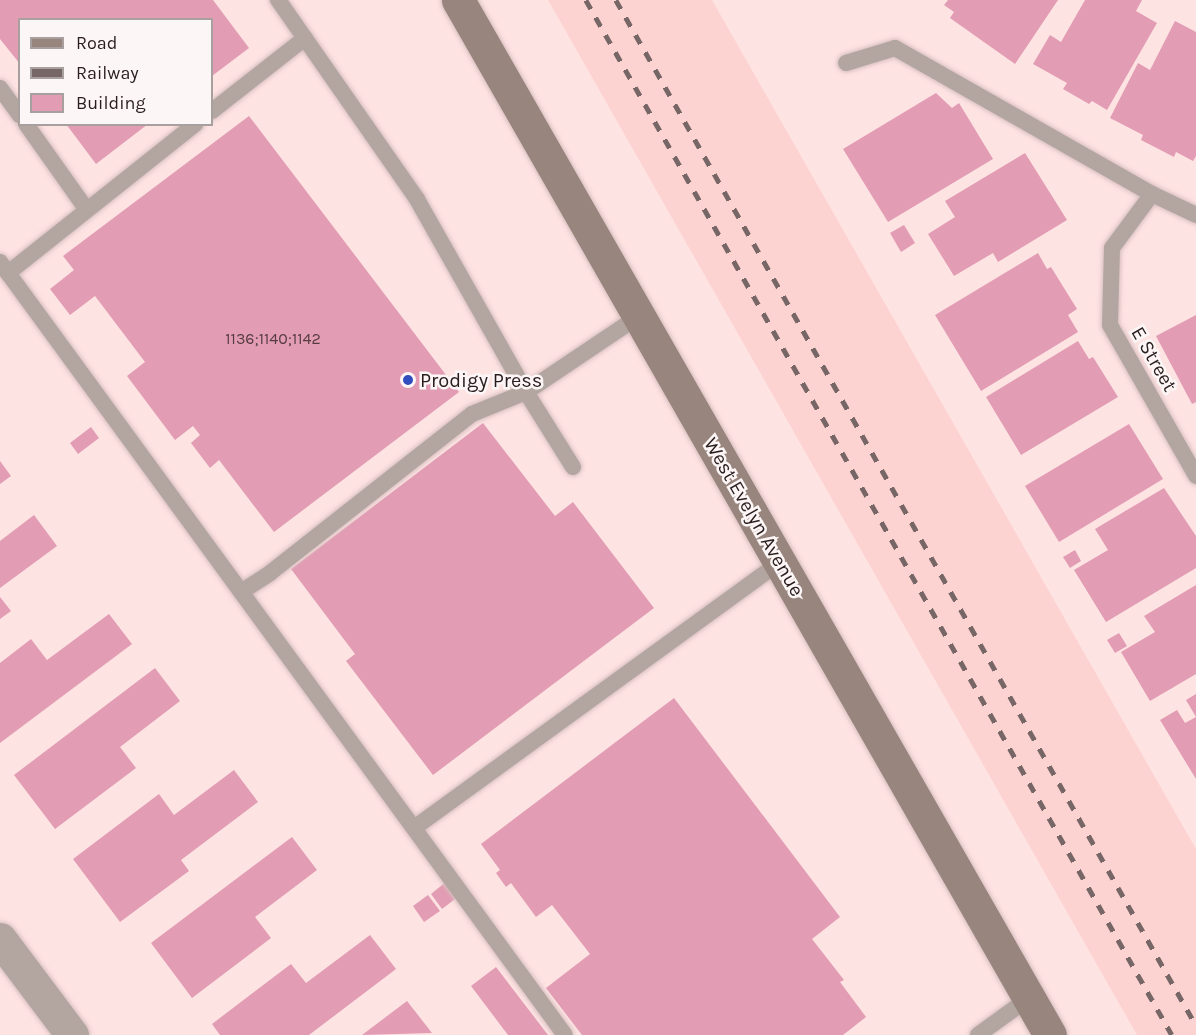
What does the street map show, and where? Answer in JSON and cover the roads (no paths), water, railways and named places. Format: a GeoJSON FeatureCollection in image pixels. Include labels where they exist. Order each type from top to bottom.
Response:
{"type":"FeatureCollection","features":[{"type":"Feature","properties":{"kind":"main road","name":"West Evelyn Avenue"},"geometry":{"type":"LineString","coordinates":[[458,0],[1050,1035]]}},
{"type":"Feature","properties":{"kind":"street"},"geometry":{"type":"LineString","coordinates":[[0,939],[72,1035]]}},
{"type":"Feature","properties":{"kind":"lane"},"geometry":{"type":"LineString","coordinates":[[278,0],[417,199],[525,392],[573,467]]}},
{"type":"Feature","properties":{"kind":"lane"},"geometry":{"type":"LineString","coordinates":[[213,110],[304,38]]}},
{"type":"Feature","properties":{"kind":"lane"},"geometry":{"type":"LineString","coordinates":[[846,63],[896,48],[1152,194],[1196,215]]}},
{"type":"Feature","properties":{"kind":"lane"},"geometry":{"type":"LineString","coordinates":[[0,88],[18,113]]}},
{"type":"Feature","properties":{"kind":"lane"},"geometry":{"type":"LineString","coordinates":[[27,126],[87,210]]}},
{"type":"Feature","properties":{"kind":"lane"},"geometry":{"type":"LineString","coordinates":[[192,126],[87,210],[4,268],[565,1035]]}},
{"type":"Feature","properties":{"kind":"lane","name":"E Street"},"geometry":{"type":"LineString","coordinates":[[1152,194],[1112,248],[1110,325],[1196,476]]}},
{"type":"Feature","properties":{"kind":"lane"},"geometry":{"type":"LineString","coordinates":[[241,592],[270,573],[472,414],[525,392],[639,316]]}},
{"type":"Feature","properties":{"kind":"lane"},"geometry":{"type":"LineString","coordinates":[[414,828],[780,562]]}},
{"type":"Feature","properties":{"kind":"lane"},"geometry":{"type":"LineString","coordinates":[[978,1035],[1029,998]]}},
{"type":"Feature","properties":{"kind":"railway"},"geometry":{"type":"LineString","coordinates":[[586,0],[1172,1035]]}},
{"type":"Feature","properties":{"kind":"railway"},"geometry":{"type":"LineString","coordinates":[[616,0],[1196,1025]]}},
{"type":"Feature","properties":{"kind":"place","name":"Prodigy Press"},"geometry":{"type":"Point","coordinates":[408,380]}}]}
